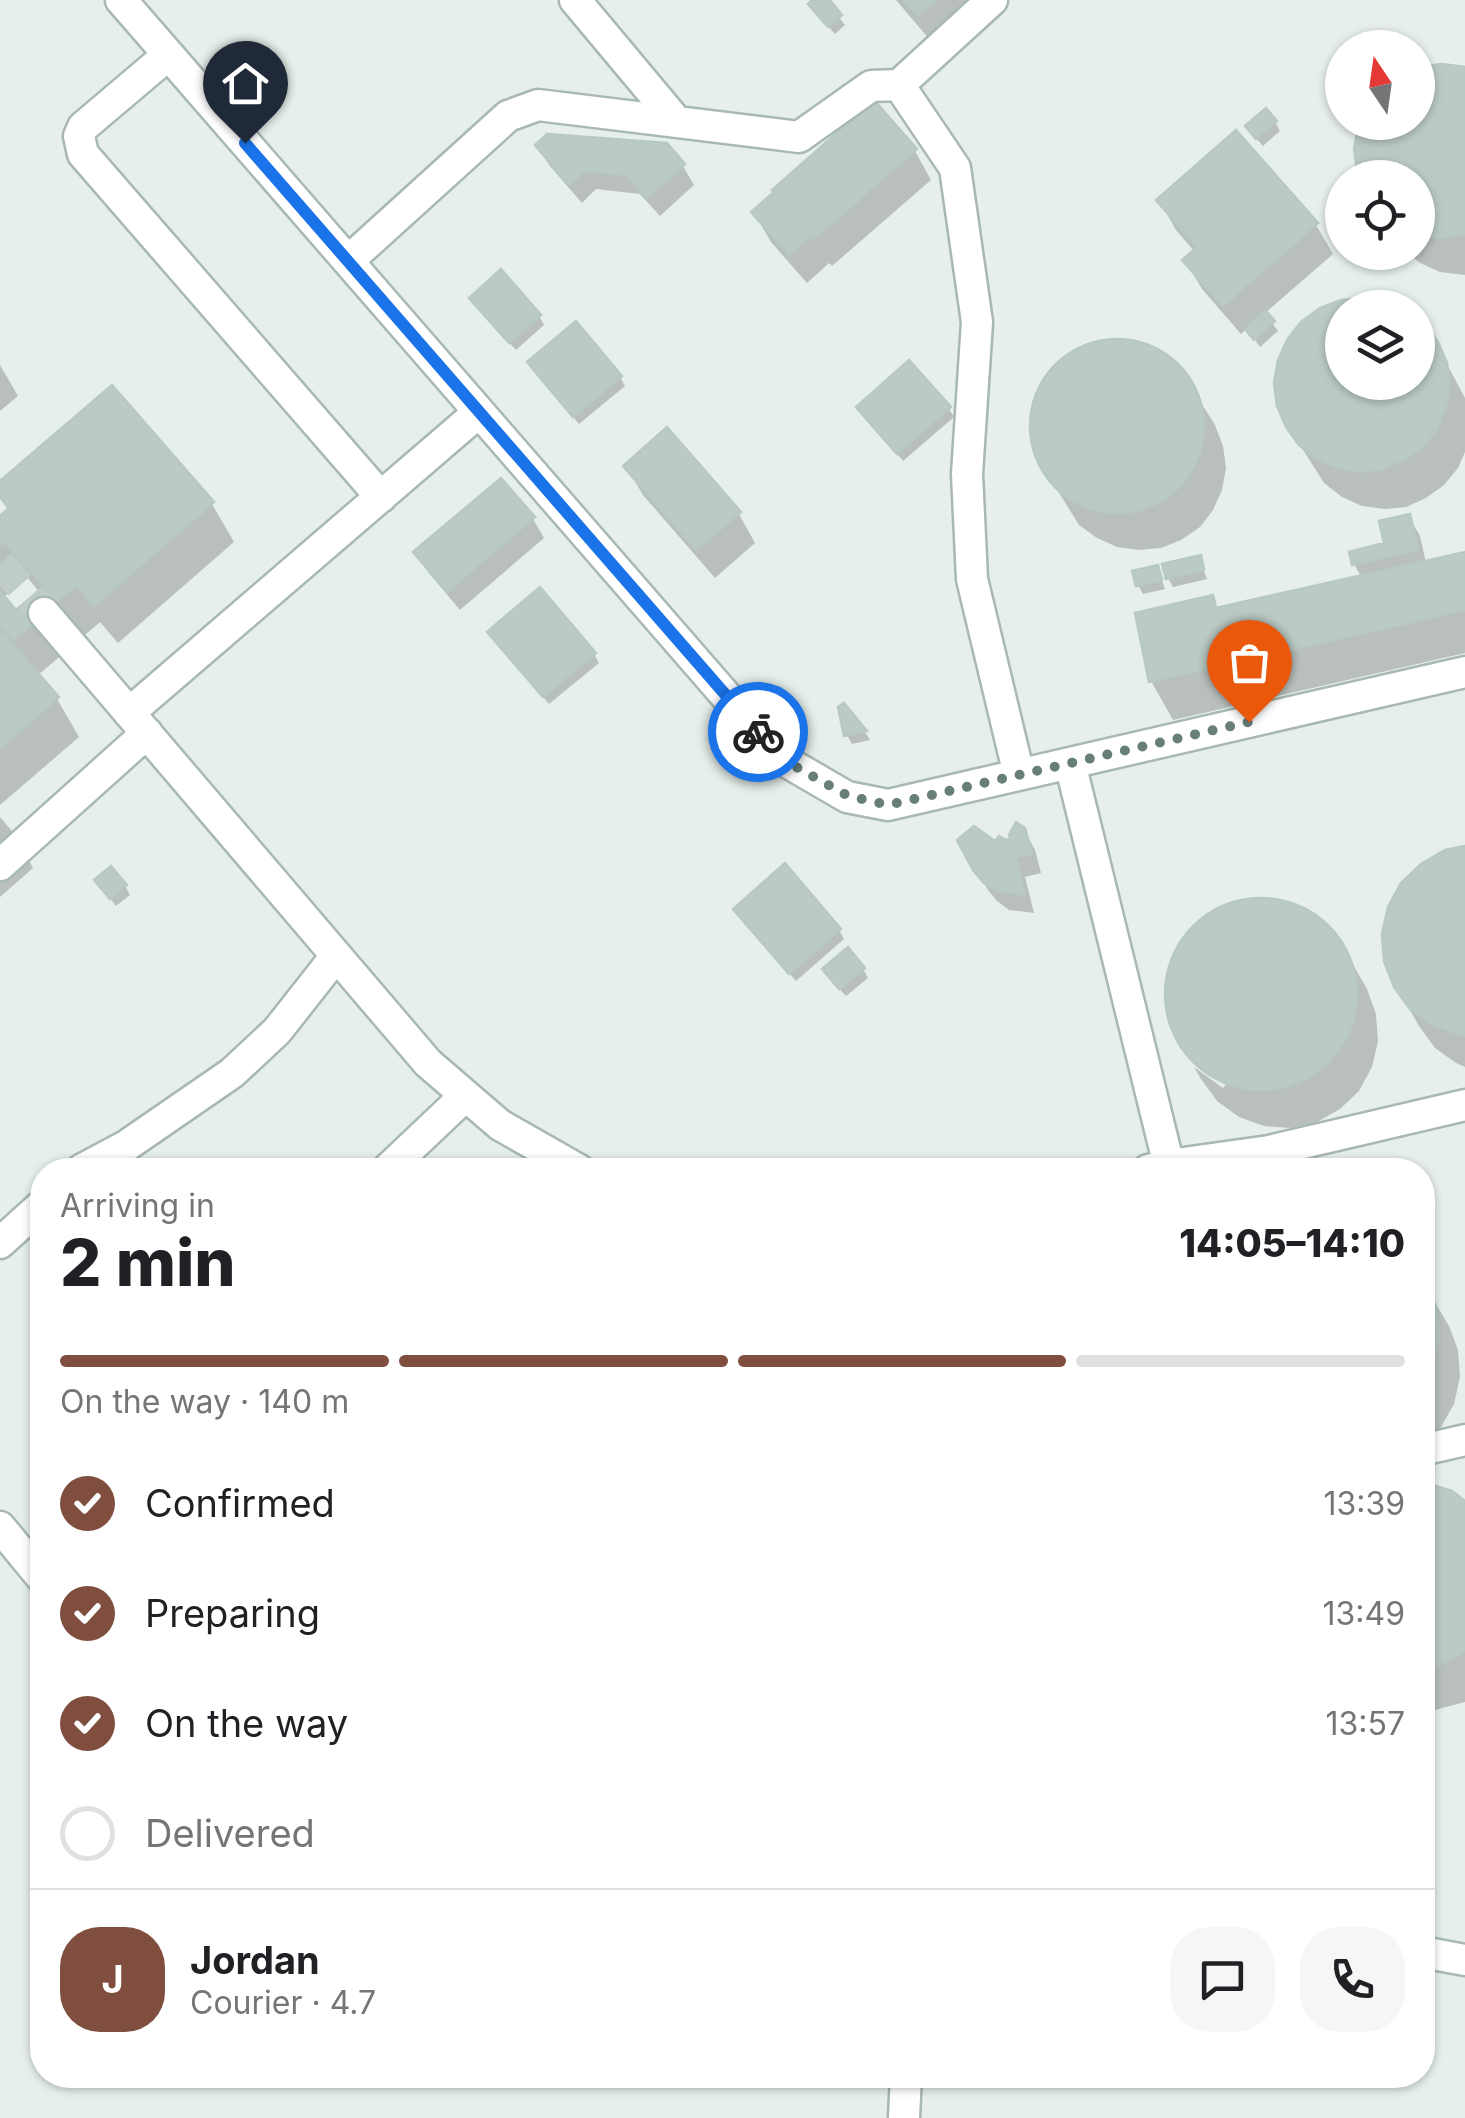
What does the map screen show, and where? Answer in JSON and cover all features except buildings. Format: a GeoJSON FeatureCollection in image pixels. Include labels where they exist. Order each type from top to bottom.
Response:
{"type":"FeatureCollection","features":[{"type":"Feature","properties":{"kind":"lane"},"geometry":{"type":"LineString","coordinates":[[120,0],[780,758],[848,796],[888,805],[1465,672]]}},
{"type":"Feature","properties":{"kind":"lane"},"geometry":{"type":"LineString","coordinates":[[575,0],[677,122]]}},
{"type":"Feature","properties":{"kind":"lane"},"geometry":{"type":"LineString","coordinates":[[348,260],[508,116],[524,108],[538,106],[799,137],[871,86],[900,85],[992,0]]}},
{"type":"Feature","properties":{"kind":"lane"},"geometry":{"type":"LineString","coordinates":[[168,55],[83,128],[79,136],[83,154],[381,497]]}},
{"type":"Feature","properties":{"kind":"lane"},"geometry":{"type":"LineString","coordinates":[[900,85],[955,168],[977,322],[967,474],[972,578],[1019,775]]}},
{"type":"Feature","properties":{"kind":"lane"},"geometry":{"type":"LineString","coordinates":[[0,865],[138,723],[381,497],[480,412]]}},
{"type":"Feature","properties":{"kind":"lane"},"geometry":{"type":"LineString","coordinates":[[44,613],[428,1064],[500,1125],[558,1158]]}},
{"type":"Feature","properties":{"kind":"lane"},"geometry":{"type":"LineString","coordinates":[[1070,763],[1160,1158]]}},
{"type":"Feature","properties":{"kind":"lane"},"geometry":{"type":"LineString","coordinates":[[128,1158],[277,1031],[336,956]]}},
{"type":"Feature","properties":{"kind":"lane"},"geometry":{"type":"LineString","coordinates":[[401,1158],[466,1096]]}},
{"type":"Feature","properties":{"kind":"lane"},"geometry":{"type":"LineString","coordinates":[[1225,1158],[1465,1105]]}},
{"type":"Feature","properties":{"kind":"lane"},"geometry":{"type":"LineString","coordinates":[[0,1243],[30,1216]]}},
{"type":"Feature","properties":{"kind":"lane"},"geometry":{"type":"LineString","coordinates":[[1435,1447],[1465,1440]]}},
{"type":"Feature","properties":{"kind":"lane"},"geometry":{"type":"LineString","coordinates":[[0,1527],[30,1563]]}},
{"type":"Feature","properties":{"kind":"lane"},"geometry":{"type":"LineString","coordinates":[[1435,1954],[1465,1960]]}},
{"type":"Feature","properties":{"kind":"lane"},"geometry":{"type":"LineString","coordinates":[[904,2118],[905,2088]]}},
{"type":"Feature","properties":{"kind":"tunnel"},"geometry":{"type":"LineString","coordinates":[[0,563],[44,613]]}},
{"type":"Feature","properties":{"kind":"way so far"},"geometry":{"type":"LineString","coordinates":[[758,732],[780,758],[848,796],[888,805],[1249,722]]}},
{"type":"Feature","properties":{"kind":"route"},"geometry":{"type":"LineString","coordinates":[[245,143],[758,732]]}}]}
